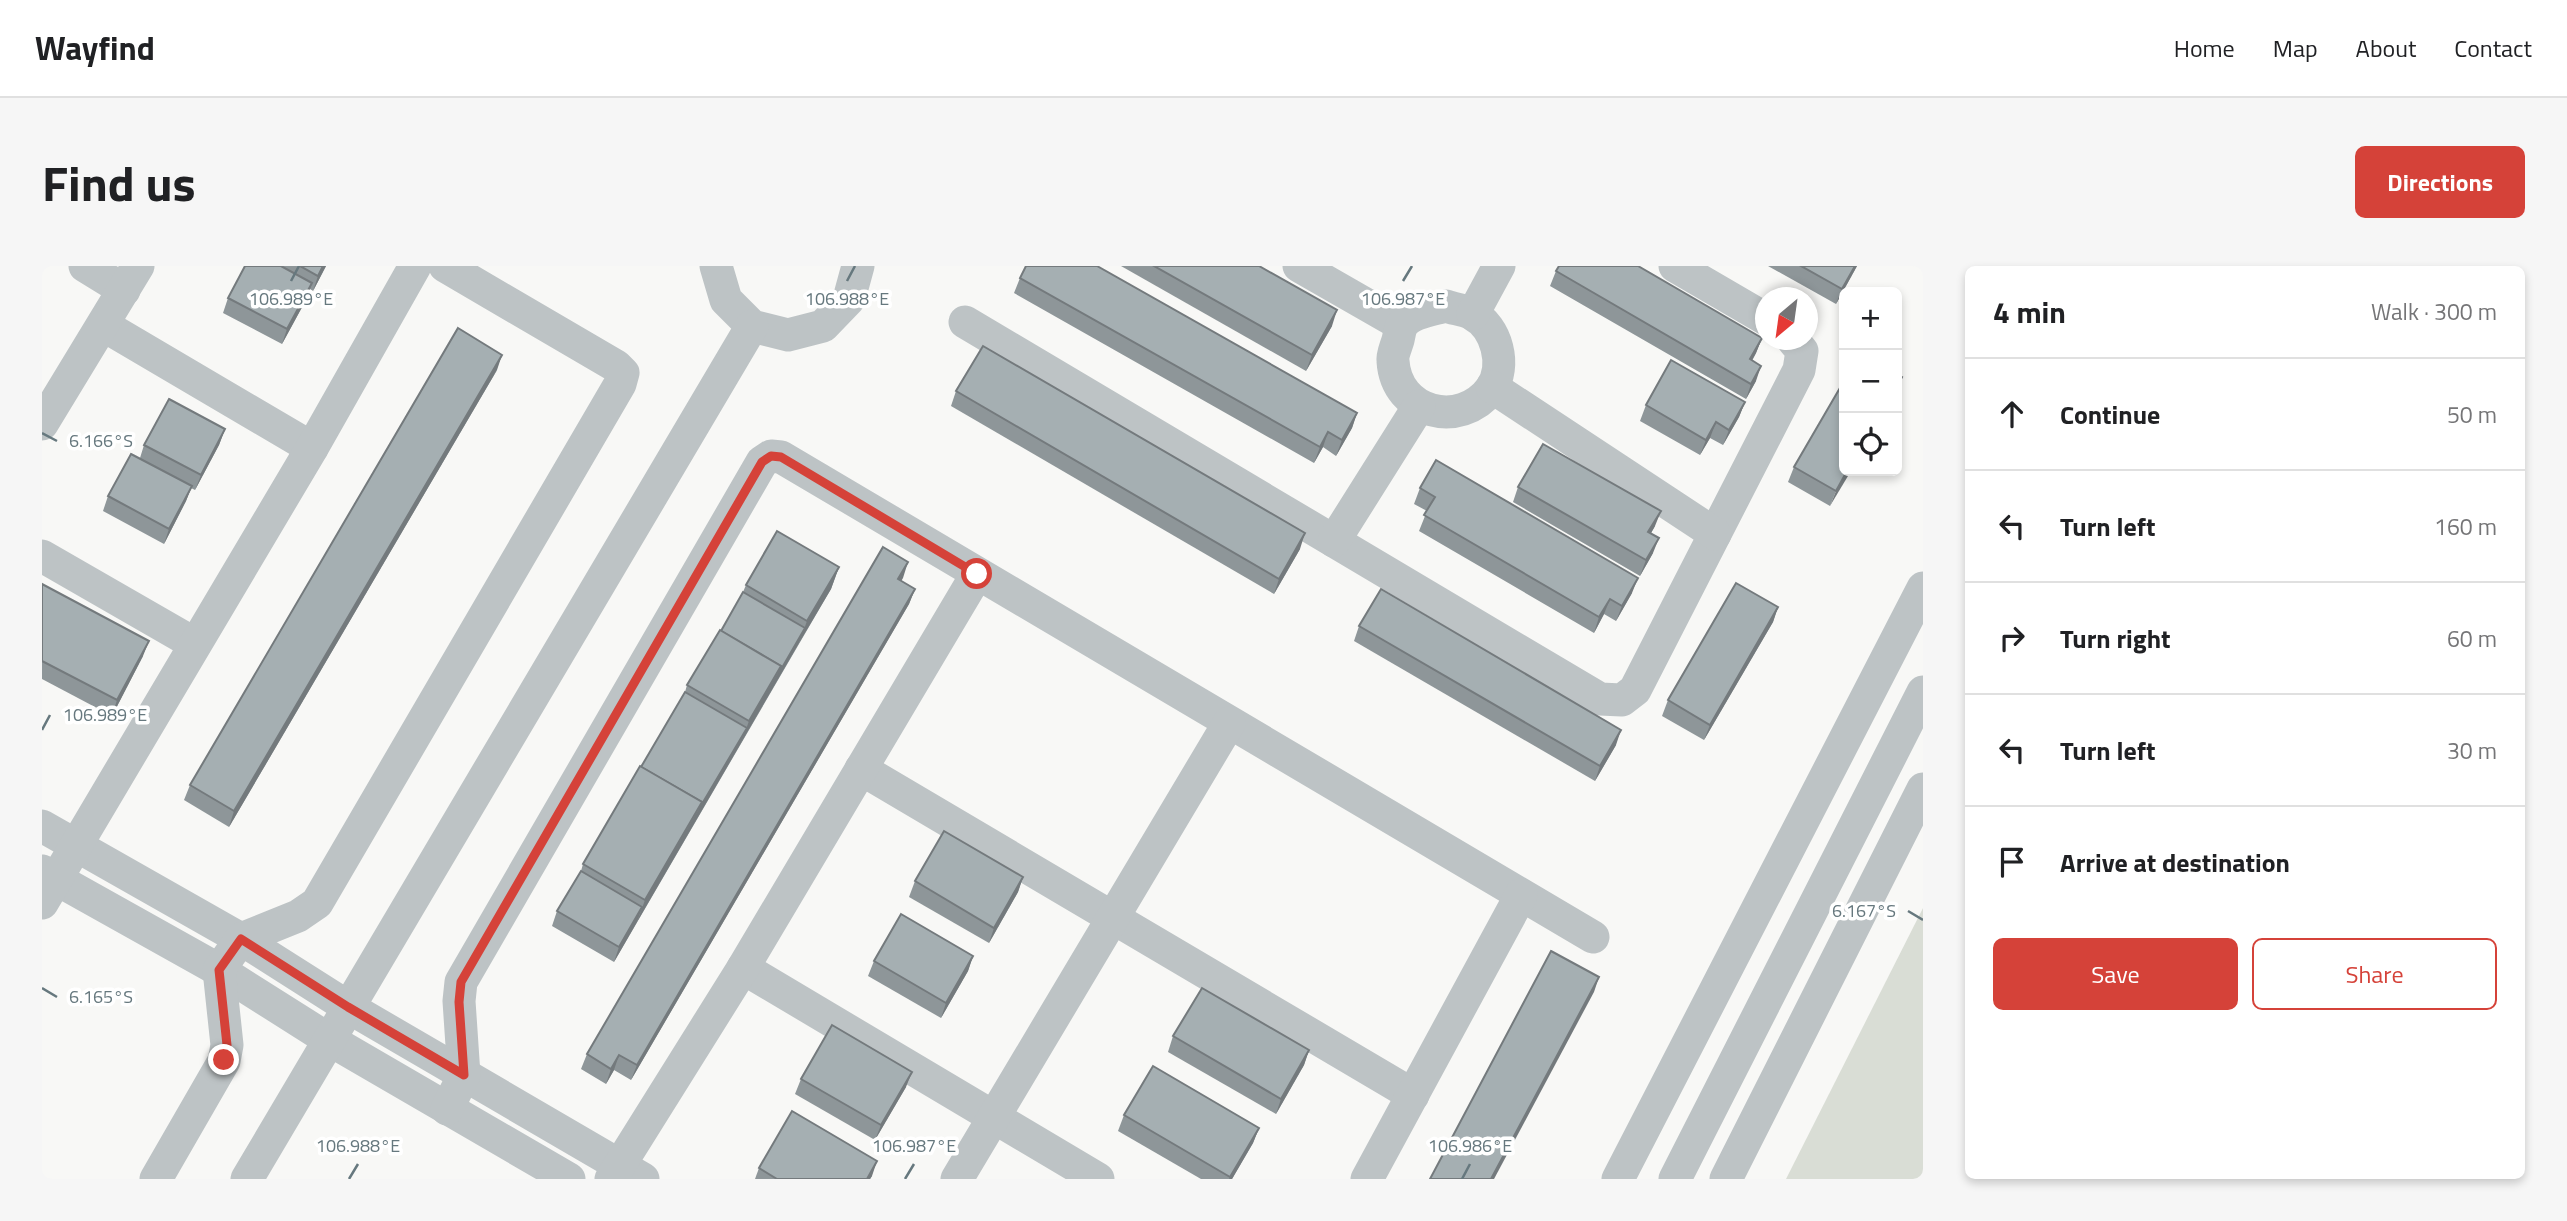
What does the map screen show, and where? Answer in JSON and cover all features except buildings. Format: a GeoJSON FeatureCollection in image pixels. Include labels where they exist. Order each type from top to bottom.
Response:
{"type":"FeatureCollection","features":[{"type":"Feature","properties":{"kind":"street"},"geometry":{"type":"LineString","coordinates":[[42,424],[131,278],[85,266]]}},
{"type":"Feature","properties":{"kind":"street"},"geometry":{"type":"LineString","coordinates":[[415,266],[312,447],[76,846],[47,885],[219,970],[328,1039],[569,1179]]}},
{"type":"Feature","properties":{"kind":"street"},"geometry":{"type":"LineString","coordinates":[[156,1179],[224,1060],[227,1045],[219,970],[241,939],[298,916],[317,902],[620,384],[623,373],[616,366],[445,266]]}},
{"type":"Feature","properties":{"kind":"street"},"geometry":{"type":"LineString","coordinates":[[716,266],[726,300],[752,326],[788,335],[823,326],[849,299],[858,266]]}},
{"type":"Feature","properties":{"kind":"street"},"geometry":{"type":"LineString","coordinates":[[1299,266],[1402,325]]}},
{"type":"Feature","properties":{"kind":"street"},"geometry":{"type":"LineString","coordinates":[[1473,314],[1499,266]]}},
{"type":"Feature","properties":{"kind":"street"},"geometry":{"type":"LineString","coordinates":[[1675,266],[1755,313]]}},
{"type":"Feature","properties":{"kind":"street"},"geometry":{"type":"LineString","coordinates":[[1446,306],[1473,314],[1492,334],[1500,360],[1492,387],[1472,406],[1446,413],[1419,406],[1399,386],[1392,359],[1402,325],[1419,313],[1446,306]]}},
{"type":"Feature","properties":{"kind":"street"},"geometry":{"type":"LineString","coordinates":[[965,322],[1600,699],[1622,700],[1635,690],[1799,370],[1801,350]]}},
{"type":"Feature","properties":{"kind":"street"},"geometry":{"type":"LineString","coordinates":[[103,325],[312,447]]}},
{"type":"Feature","properties":{"kind":"street"},"geometry":{"type":"LineString","coordinates":[[247,1179],[752,326]]}},
{"type":"Feature","properties":{"kind":"street"},"geometry":{"type":"LineString","coordinates":[[1492,387],[1715,534]]}},
{"type":"Feature","properties":{"kind":"street"},"geometry":{"type":"LineString","coordinates":[[1334,541],[1419,406]]}},
{"type":"Feature","properties":{"kind":"street"},"geometry":{"type":"LineString","coordinates":[[447,1109],[464,1075],[459,1002],[461,982],[762,462],[771,456],[781,457],[1593,937]]}},
{"type":"Feature","properties":{"kind":"street"},"geometry":{"type":"LineString","coordinates":[[42,556],[195,644]]}},
{"type":"Feature","properties":{"kind":"street"},"geometry":{"type":"LineString","coordinates":[[42,826],[241,939],[348,1007],[625,1174],[743,968],[977,574]]}},
{"type":"Feature","properties":{"kind":"street"},"geometry":{"type":"LineString","coordinates":[[1618,1179],[1923,588]]}},
{"type":"Feature","properties":{"kind":"street"},"geometry":{"type":"LineString","coordinates":[[1675,1179],[1923,692]]}},
{"type":"Feature","properties":{"kind":"street"},"geometry":{"type":"LineString","coordinates":[[957,1179],[1229,723]]}},
{"type":"Feature","properties":{"kind":"street"},"geometry":{"type":"LineString","coordinates":[[861,769],[1413,1095]]}},
{"type":"Feature","properties":{"kind":"street"},"geometry":{"type":"LineString","coordinates":[[1726,1179],[1923,789]]}},
{"type":"Feature","properties":{"kind":"street"},"geometry":{"type":"LineString","coordinates":[[1367,1179],[1521,895]]}},
{"type":"Feature","properties":{"kind":"street"},"geometry":{"type":"LineString","coordinates":[[743,968],[1098,1179]]}},
{"type":"Feature","properties":{"kind":"shaded area"},"geometry":{"type":"Polygon","coordinates":[[[1923,908],[1923,1179],[1786,1179],[1923,908]]]}},
{"type":"Feature","properties":{"kind":"route"},"geometry":{"type":"LineString","coordinates":[[224,1060],[227,1045],[219,970],[241,939],[348,1007],[464,1075],[459,1002],[461,982],[762,462],[771,456],[781,457],[977,574]]}}]}
